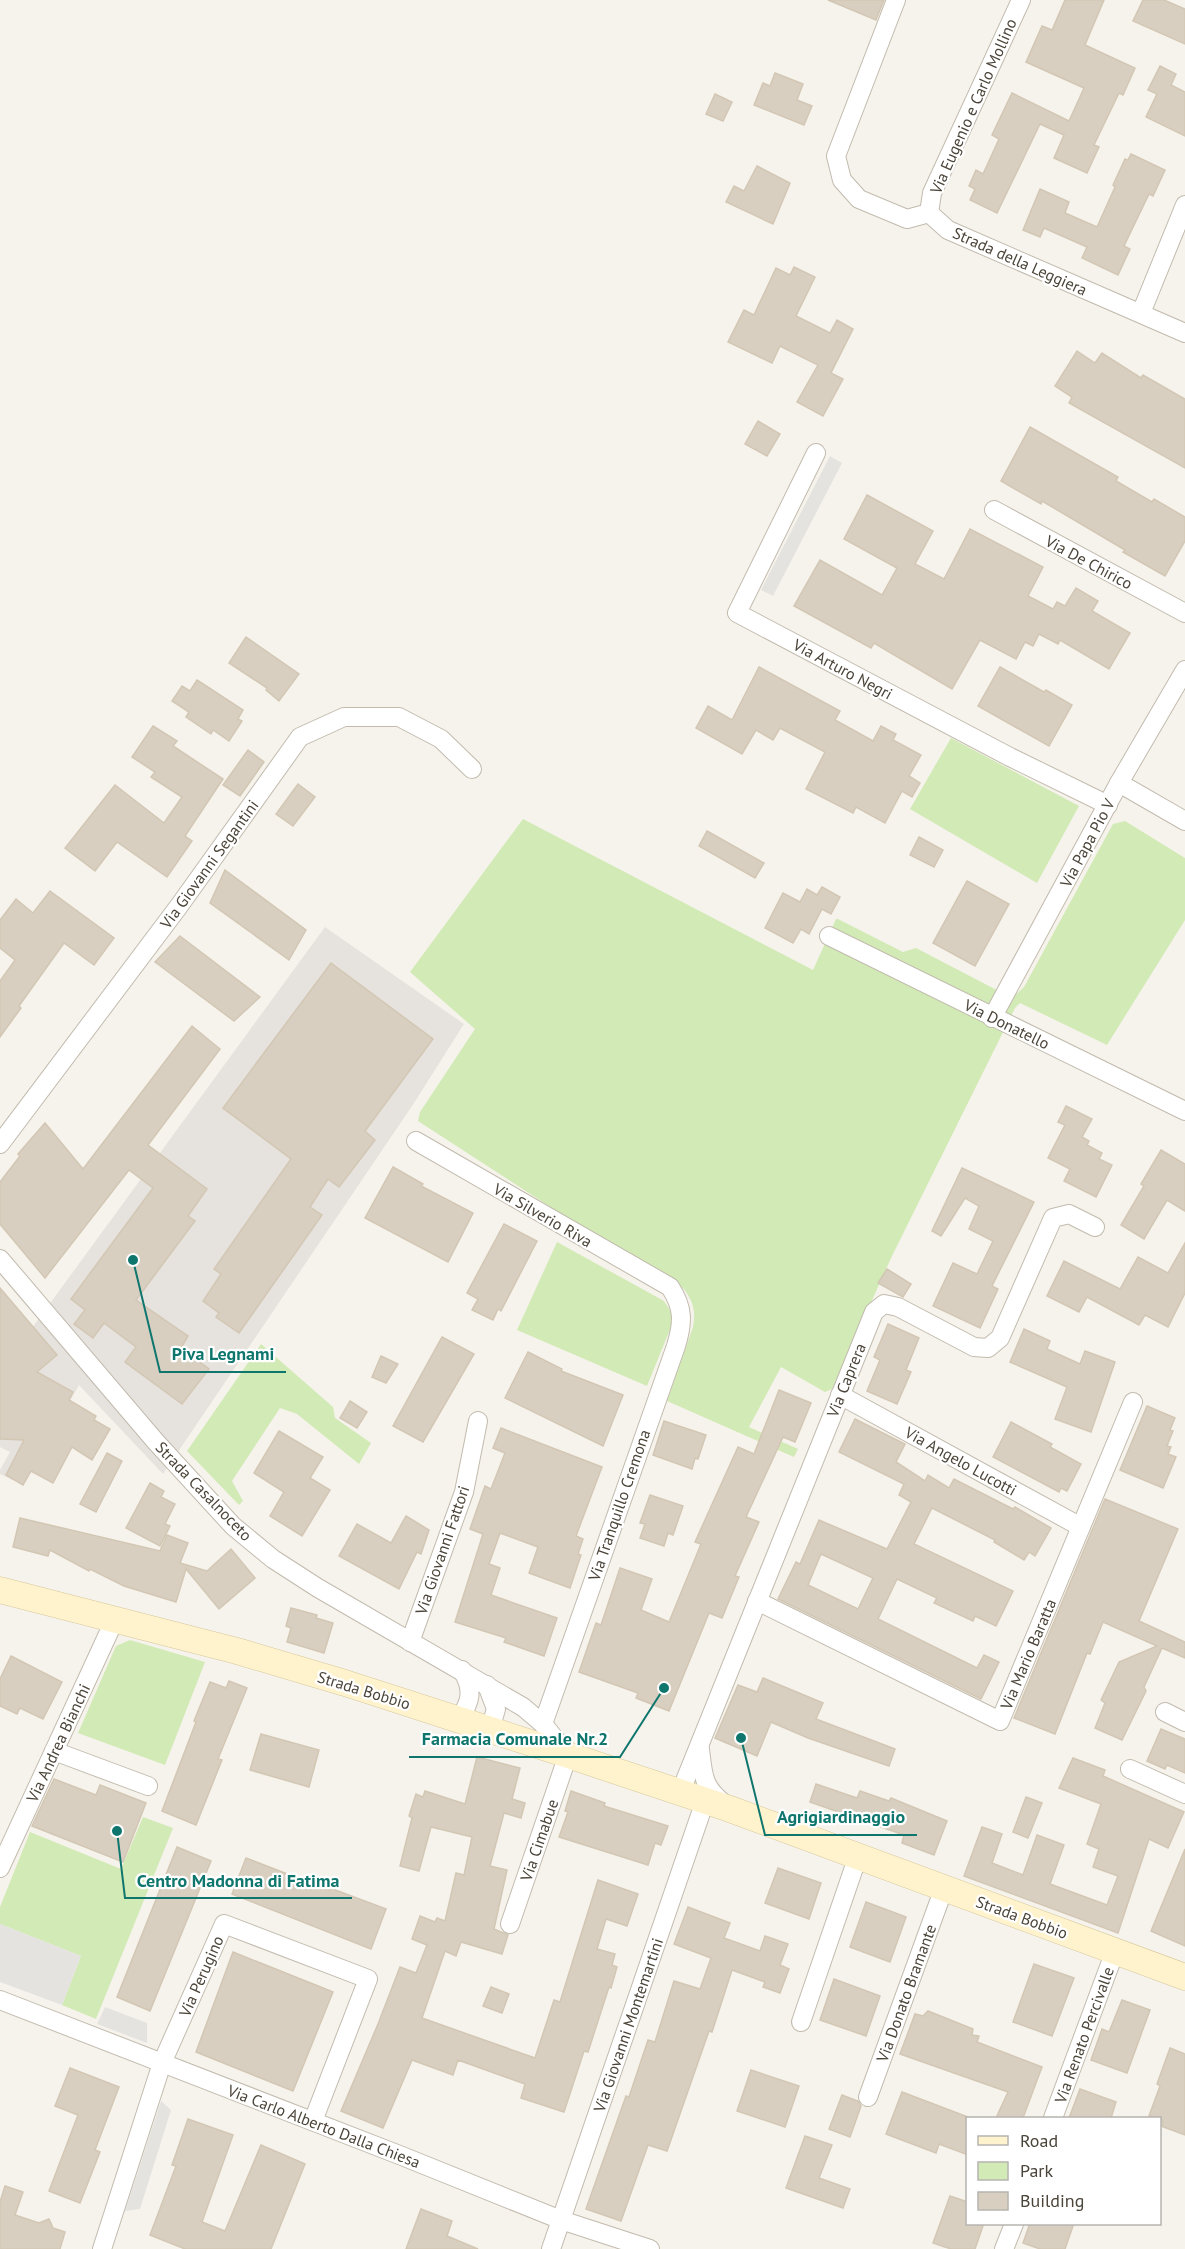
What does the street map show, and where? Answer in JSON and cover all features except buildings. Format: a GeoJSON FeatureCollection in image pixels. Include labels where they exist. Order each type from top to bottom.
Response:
{"type":"FeatureCollection","features":[{"type":"Feature","properties":{"kind":"main road","name":"Strada Bobbio"},"geometry":{"type":"LineString","coordinates":[[0,1590],[302,1671],[568,1755],[730,1809],[1185,1977]]}},
{"type":"Feature","properties":{"kind":"street"},"geometry":{"type":"LineString","coordinates":[[896,0],[836,156],[842,180],[859,199],[907,219],[929,213]]}},
{"type":"Feature","properties":{"kind":"street","name":"Via Eugenio e Carlo Mollino"},"geometry":{"type":"LineString","coordinates":[[929,213],[932,193],[1021,0]]}},
{"type":"Feature","properties":{"kind":"street"},"geometry":{"type":"LineString","coordinates":[[1141,313],[1185,206]]}},
{"type":"Feature","properties":{"kind":"street","name":"Strada della Leggiera"},"geometry":{"type":"LineString","coordinates":[[929,213],[948,230],[1185,333]]}},
{"type":"Feature","properties":{"kind":"street","name":"Via Arturo Negri"},"geometry":{"type":"LineString","coordinates":[[816,453],[737,613],[1010,757],[1108,805]]}},
{"type":"Feature","properties":{"kind":"street","name":"Via De Chirico"},"geometry":{"type":"LineString","coordinates":[[994,510],[1185,613]]}},
{"type":"Feature","properties":{"kind":"street","name":"Via Papa Pio V"},"geometry":{"type":"LineString","coordinates":[[992,1018],[1119,783],[1185,670]]}},
{"type":"Feature","properties":{"kind":"street","name":"Via Giovanni Segantini"},"geometry":{"type":"LineString","coordinates":[[0,1144],[168,922],[300,738],[344,717],[399,717],[441,739],[472,769]]}},
{"type":"Feature","properties":{"kind":"street"},"geometry":{"type":"LineString","coordinates":[[1119,783],[1185,821]]}},
{"type":"Feature","properties":{"kind":"street","name":"Via Donatello"},"geometry":{"type":"LineString","coordinates":[[829,936],[1185,1111]]}},
{"type":"Feature","properties":{"kind":"street","name":"Via Silverio Riva"},"geometry":{"type":"LineString","coordinates":[[416,1141],[670,1287]]}},
{"type":"Feature","properties":{"kind":"street","name":"Via Caprera"},"geometry":{"type":"LineString","coordinates":[[681,1793],[874,1312],[884,1304],[897,1307],[974,1347],[988,1348],[1000,1338],[1053,1218],[1069,1214],[1095,1227]]}},
{"type":"Feature","properties":{"kind":"street","name":"Strada Casalnoceto"},"geometry":{"type":"LineString","coordinates":[[0,1259],[156,1442],[233,1526],[273,1559],[318,1588],[523,1707],[543,1724],[568,1755]]}},
{"type":"Feature","properties":{"kind":"street","name":"Via Tranquillo Cremona"},"geometry":{"type":"LineString","coordinates":[[543,1724],[682,1323],[681,1309],[670,1287]]}},
{"type":"Feature","properties":{"kind":"street","name":"Via Angelo Lucotti"},"geometry":{"type":"LineString","coordinates":[[840,1395],[1081,1527]]}},
{"type":"Feature","properties":{"kind":"street","name":"Via Mario Baratta"},"geometry":{"type":"LineString","coordinates":[[758,1601],[1000,1721],[1133,1402]]}},
{"type":"Feature","properties":{"kind":"street","name":"Via Giovanni Fattori"},"geometry":{"type":"LineString","coordinates":[[410,1642],[464,1492],[478,1421]]}},
{"type":"Feature","properties":{"kind":"street","name":"Via Andrea Bianchi"},"geometry":{"type":"LineString","coordinates":[[0,1868],[115,1619]]}},
{"type":"Feature","properties":{"kind":"street"},"geometry":{"type":"LineString","coordinates":[[459,1720],[469,1704],[470,1683],[462,1670]]}},
{"type":"Feature","properties":{"kind":"street"},"geometry":{"type":"LineString","coordinates":[[487,1685],[496,1709],[490,1730]]}},
{"type":"Feature","properties":{"kind":"street"},"geometry":{"type":"LineString","coordinates":[[1165,1712],[1185,1722]]}},
{"type":"Feature","properties":{"kind":"street","name":"Via Caprera"},"geometry":{"type":"LineString","coordinates":[[700,1744],[703,1776],[711,1794],[730,1809]]}},
{"type":"Feature","properties":{"kind":"street"},"geometry":{"type":"LineString","coordinates":[[54,1751],[148,1786]]}},
{"type":"Feature","properties":{"kind":"street","name":"Via Cimabue"},"geometry":{"type":"LineString","coordinates":[[510,1924],[568,1755]]}},
{"type":"Feature","properties":{"kind":"street"},"geometry":{"type":"LineString","coordinates":[[1130,1769],[1185,1794]]}},
{"type":"Feature","properties":{"kind":"street","name":"Via Giovanni Montemartini"},"geometry":{"type":"LineString","coordinates":[[550,2249],[705,1801]]}},
{"type":"Feature","properties":{"kind":"street"},"geometry":{"type":"LineString","coordinates":[[801,2022],[858,1856]]}},
{"type":"Feature","properties":{"kind":"street","name":"Via Donato Bramante"},"geometry":{"type":"LineString","coordinates":[[868,2097],[944,1888]]}},
{"type":"Feature","properties":{"kind":"street","name":"Via Perugino"},"geometry":{"type":"LineString","coordinates":[[102,2249],[162,2063],[224,1924],[368,1979],[313,2121]]}},
{"type":"Feature","properties":{"kind":"street","name":"Via Renato Percivalle"},"geometry":{"type":"LineString","coordinates":[[1053,2117],[1115,1951]]}},
{"type":"Feature","properties":{"kind":"street","name":"Via Carlo Alberto Dalla Chiesa"},"geometry":{"type":"LineString","coordinates":[[0,2000],[561,2220],[650,2249]]}},
{"type":"Feature","properties":{"kind":"street"},"geometry":{"type":"LineString","coordinates":[[1004,2249],[1013,2225]]}},
{"type":"Feature","properties":{"kind":"shaded area"},"geometry":{"type":"Polygon","coordinates":[[[830,456],[842,463],[773,596],[761,590],[830,456]]]}},
{"type":"Feature","properties":{"kind":"shaded area"},"geometry":{"type":"Polygon","coordinates":[[[325,927],[464,1024],[414,1103],[163,1474],[79,1385],[23,1485],[0,1474],[10,1452],[0,1447],[0,1288],[32,1328],[325,927]]]}},
{"type":"Feature","properties":{"kind":"shaded area"},"geometry":{"type":"Polygon","coordinates":[[[0,1924],[81,1956],[62,2005],[0,1982],[0,1924]]]}},
{"type":"Feature","properties":{"kind":"shaded area"},"geometry":{"type":"Polygon","coordinates":[[[105,2007],[147,2023],[147,2043],[97,2024],[105,2007]]]}},
{"type":"Feature","properties":{"kind":"shaded area"},"geometry":{"type":"Polygon","coordinates":[[[161,2101],[171,2110],[140,2209],[125,2211],[161,2101]]]}},
{"type":"Feature","properties":{"kind":"green space"},"geometry":{"type":"Polygon","coordinates":[[[951,738],[1079,806],[1037,883],[910,809],[951,738]]]}},
{"type":"Feature","properties":{"kind":"green space"},"geometry":{"type":"Polygon","coordinates":[[[523,819],[813,970],[838,919],[903,952],[916,948],[1012,998],[1024,987],[1113,824],[1125,821],[1185,858],[1185,920],[1107,1045],[1020,1003],[1015,1008],[892,1256],[832,1389],[825,1392],[781,1367],[749,1427],[798,1449],[794,1457],[667,1401],[693,1327],[693,1306],[684,1289],[555,1210],[418,1121],[420,1112],[475,1029],[410,972],[523,819]]]}},
{"type":"Feature","properties":{"kind":"green space"},"geometry":{"type":"Polygon","coordinates":[[[557,1242],[664,1301],[671,1312],[671,1327],[647,1386],[517,1330],[557,1242]]]}},
{"type":"Feature","properties":{"kind":"green space"},"geometry":{"type":"Polygon","coordinates":[[[261,1344],[333,1407],[335,1418],[371,1443],[359,1464],[297,1414],[280,1408],[232,1481],[243,1501],[239,1505],[187,1451],[261,1344]]]}},
{"type":"Feature","properties":{"kind":"green space"},"geometry":{"type":"Polygon","coordinates":[[[130,1640],[205,1662],[165,1765],[78,1733],[116,1646],[130,1640]]]}},
{"type":"Feature","properties":{"kind":"green space"},"geometry":{"type":"Polygon","coordinates":[[[143,1817],[173,1828],[96,2019],[62,2005],[81,1956],[0,1924],[0,1907],[30,1832],[121,1869],[143,1817]]]}},
{"type":"Feature","properties":{"kind":"place","name":"Piva Legnami"},"geometry":{"type":"Point","coordinates":[133,1260]}},
{"type":"Feature","properties":{"kind":"place","name":"Farmacia Comunale Nr.2"},"geometry":{"type":"Point","coordinates":[664,1688]}},
{"type":"Feature","properties":{"kind":"place","name":"Agrigiardinaggio"},"geometry":{"type":"Point","coordinates":[741,1738]}},
{"type":"Feature","properties":{"kind":"place","name":"Centro Madonna di Fatima"},"geometry":{"type":"Point","coordinates":[117,1831]}}]}
